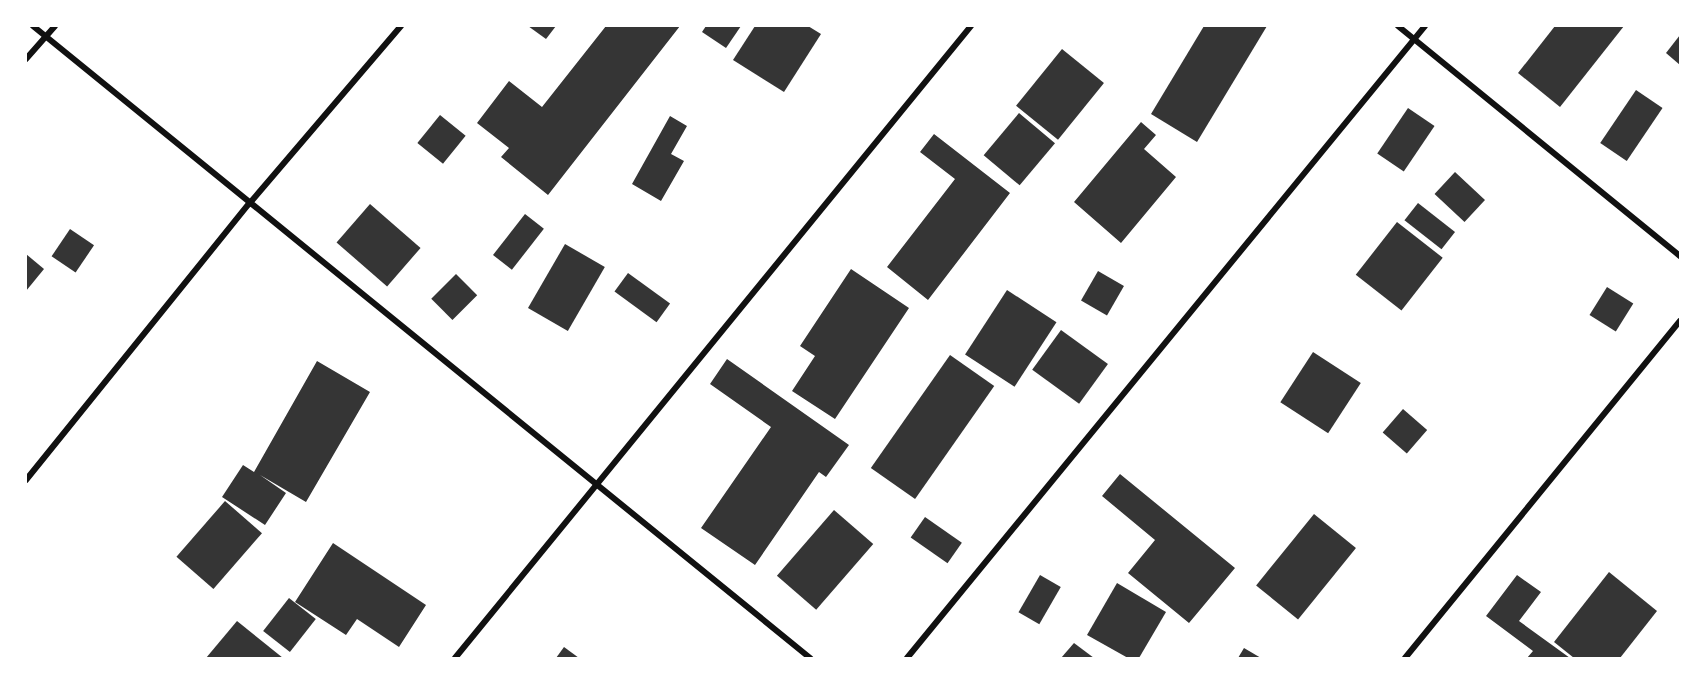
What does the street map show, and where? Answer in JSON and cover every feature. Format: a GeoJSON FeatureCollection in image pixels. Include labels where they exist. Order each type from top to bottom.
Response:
{"type":"FeatureCollection","features":[{"type":"Feature","properties":{"kind":"street"},"geometry":{"type":"LineString","coordinates":[[33,26],[810,658]]}},
{"type":"Feature","properties":{"kind":"street"},"geometry":{"type":"LineString","coordinates":[[26,58],[55,26]]}},
{"type":"Feature","properties":{"kind":"street"},"geometry":{"type":"LineString","coordinates":[[26,480],[249,204],[400,26]]}},
{"type":"Feature","properties":{"kind":"street"},"geometry":{"type":"LineString","coordinates":[[455,658],[598,486],[971,26]]}},
{"type":"Feature","properties":{"kind":"street"},"geometry":{"type":"LineString","coordinates":[[1398,26],[1680,256]]}},
{"type":"Feature","properties":{"kind":"street"},"geometry":{"type":"LineString","coordinates":[[907,658],[1425,26]]}},
{"type":"Feature","properties":{"kind":"street"},"geometry":{"type":"LineString","coordinates":[[1405,658],[1680,321]]}},
{"type":"Feature","properties":{"kind":"building"},"geometry":{"type":"Polygon","coordinates":[[[528,26],[556,26],[546,39],[528,26]]]}},
{"type":"Feature","properties":{"kind":"building"},"geometry":{"type":"Polygon","coordinates":[[[606,26],[680,26],[548,195],[501,157],[509,148],[477,123],[509,81],[542,107],[606,26]]]}},
{"type":"Feature","properties":{"kind":"building"},"geometry":{"type":"Polygon","coordinates":[[[706,26],[741,26],[726,48],[702,32],[706,26]]]}},
{"type":"Feature","properties":{"kind":"building"},"geometry":{"type":"Polygon","coordinates":[[[755,26],[808,26],[821,34],[784,92],[733,60],[755,26]]]}},
{"type":"Feature","properties":{"kind":"building"},"geometry":{"type":"Polygon","coordinates":[[[1204,26],[1267,26],[1197,142],[1151,114],[1204,26]]]}},
{"type":"Feature","properties":{"kind":"building"},"geometry":{"type":"Polygon","coordinates":[[[1555,26],[1624,26],[1560,107],[1518,73],[1555,26]]]}},
{"type":"Feature","properties":{"kind":"building"},"geometry":{"type":"Polygon","coordinates":[[[1680,35],[1680,65],[1666,53],[1680,35]]]}},
{"type":"Feature","properties":{"kind":"building"},"geometry":{"type":"Polygon","coordinates":[[[1062,49],[1104,83],[1058,140],[1016,106],[1062,49]]]}},
{"type":"Feature","properties":{"kind":"building"},"geometry":{"type":"Polygon","coordinates":[[[1636,90],[1663,108],[1627,161],[1600,143],[1636,90]]]}},
{"type":"Feature","properties":{"kind":"building"},"geometry":{"type":"Polygon","coordinates":[[[1408,108],[1435,126],[1404,171],[1377,154],[1408,108]]]}},
{"type":"Feature","properties":{"kind":"building"},"geometry":{"type":"Polygon","coordinates":[[[1019,113],[1055,143],[1020,185],[984,155],[1019,113]]]}},
{"type":"Feature","properties":{"kind":"building"},"geometry":{"type":"Polygon","coordinates":[[[440,115],[466,136],[443,164],[417,143],[440,115]]]}},
{"type":"Feature","properties":{"kind":"building"},"geometry":{"type":"Polygon","coordinates":[[[670,116],[687,126],[671,154],[684,161],[661,201],[632,184],[670,116]]]}},
{"type":"Feature","properties":{"kind":"building"},"geometry":{"type":"Polygon","coordinates":[[[1141,122],[1156,135],[1144,149],[1176,177],[1121,243],[1074,202],[1141,122]]]}},
{"type":"Feature","properties":{"kind":"building"},"geometry":{"type":"Polygon","coordinates":[[[934,134],[1010,193],[928,300],[887,267],[955,179],[920,152],[934,134]]]}},
{"type":"Feature","properties":{"kind":"building"},"geometry":{"type":"Polygon","coordinates":[[[1455,172],[1485,200],[1465,222],[1435,194],[1455,172]]]}},
{"type":"Feature","properties":{"kind":"building"},"geometry":{"type":"Polygon","coordinates":[[[1418,203],[1455,232],[1441,249],[1404,220],[1418,203]]]}},
{"type":"Feature","properties":{"kind":"building"},"geometry":{"type":"Polygon","coordinates":[[[370,204],[421,248],[387,286],[337,242],[370,204]]]}},
{"type":"Feature","properties":{"kind":"building"},"geometry":{"type":"Polygon","coordinates":[[[525,214],[544,229],[512,270],[493,255],[525,214]]]}},
{"type":"Feature","properties":{"kind":"building"},"geometry":{"type":"Polygon","coordinates":[[[1397,222],[1443,258],[1401,311],[1356,275],[1397,222]]]}},
{"type":"Feature","properties":{"kind":"building"},"geometry":{"type":"Polygon","coordinates":[[[70,229],[94,245],[76,273],[52,256],[70,229]]]}},
{"type":"Feature","properties":{"kind":"building"},"geometry":{"type":"Polygon","coordinates":[[[565,244],[605,267],[568,331],[528,308],[565,244]]]}},
{"type":"Feature","properties":{"kind":"building"},"geometry":{"type":"Polygon","coordinates":[[[26,254],[44,269],[26,291],[26,254]]]}},
{"type":"Feature","properties":{"kind":"building"},"geometry":{"type":"Polygon","coordinates":[[[851,269],[909,308],[835,419],[792,391],[815,356],[800,346],[851,269]]]}},
{"type":"Feature","properties":{"kind":"building"},"geometry":{"type":"Polygon","coordinates":[[[1098,271],[1124,286],[1107,315],[1081,300],[1098,271]]]}},
{"type":"Feature","properties":{"kind":"building"},"geometry":{"type":"Polygon","coordinates":[[[628,273],[670,304],[657,322],[614,292],[628,273]]]}},
{"type":"Feature","properties":{"kind":"building"},"geometry":{"type":"Polygon","coordinates":[[[456,274],[477,295],[452,320],[431,299],[456,274]]]}},
{"type":"Feature","properties":{"kind":"building"},"geometry":{"type":"Polygon","coordinates":[[[1607,287],[1633,303],[1616,331],[1590,315],[1607,287]]]}},
{"type":"Feature","properties":{"kind":"building"},"geometry":{"type":"Polygon","coordinates":[[[1007,290],[1056,322],[1015,387],[965,355],[1007,290]]]}},
{"type":"Feature","properties":{"kind":"building"},"geometry":{"type":"Polygon","coordinates":[[[1061,330],[1108,364],[1079,404],[1032,370],[1061,330]]]}},
{"type":"Feature","properties":{"kind":"building"},"geometry":{"type":"Polygon","coordinates":[[[1313,352],[1361,383],[1328,433],[1280,402],[1313,352]]]}},
{"type":"Feature","properties":{"kind":"building"},"geometry":{"type":"Polygon","coordinates":[[[950,355],[994,386],[915,499],[871,468],[950,355]]]}},
{"type":"Feature","properties":{"kind":"building"},"geometry":{"type":"Polygon","coordinates":[[[727,359],[849,445],[826,477],[819,472],[755,565],[701,528],[771,427],[710,384],[727,359]]]}},
{"type":"Feature","properties":{"kind":"building"},"geometry":{"type":"Polygon","coordinates":[[[317,361],[370,392],[306,502],[260,475],[286,493],[265,525],[222,497],[243,465],[254,472],[317,361]]]}},
{"type":"Feature","properties":{"kind":"building"},"geometry":{"type":"Polygon","coordinates":[[[1403,409],[1427,430],[1407,453],[1383,432],[1403,409]]]}},
{"type":"Feature","properties":{"kind":"building"},"geometry":{"type":"Polygon","coordinates":[[[1120,474],[1235,568],[1189,623],[1128,573],[1155,540],[1102,496],[1120,474]]]}},
{"type":"Feature","properties":{"kind":"building"},"geometry":{"type":"Polygon","coordinates":[[[225,501],[262,533],[213,589],[176,557],[225,501]]]}},
{"type":"Feature","properties":{"kind":"building"},"geometry":{"type":"Polygon","coordinates":[[[834,510],[873,544],[816,610],[777,576],[834,510]]]}},
{"type":"Feature","properties":{"kind":"building"},"geometry":{"type":"Polygon","coordinates":[[[1314,514],[1356,548],[1298,619],[1256,585],[1314,514]]]}},
{"type":"Feature","properties":{"kind":"building"},"geometry":{"type":"Polygon","coordinates":[[[925,517],[962,543],[948,563],[911,537],[925,517]]]}},
{"type":"Feature","properties":{"kind":"building"},"geometry":{"type":"Polygon","coordinates":[[[333,543],[426,605],[399,647],[357,619],[346,635],[295,602],[333,543]]]}},
{"type":"Feature","properties":{"kind":"building"},"geometry":{"type":"Polygon","coordinates":[[[1609,572],[1657,611],[1620,658],[1574,658],[1554,642],[1609,572]]]}},
{"type":"Feature","properties":{"kind":"building"},"geometry":{"type":"Polygon","coordinates":[[[1040,575],[1061,587],[1039,624],[1018,612],[1040,575]]]}},
{"type":"Feature","properties":{"kind":"building"},"geometry":{"type":"Polygon","coordinates":[[[1517,575],[1541,592],[1519,621],[1570,658],[1527,658],[1533,651],[1486,616],[1517,575]]]}},
{"type":"Feature","properties":{"kind":"building"},"geometry":{"type":"Polygon","coordinates":[[[1117,583],[1166,612],[1139,658],[1128,658],[1087,635],[1117,583]]]}},
{"type":"Feature","properties":{"kind":"building"},"geometry":{"type":"Polygon","coordinates":[[[289,598],[316,619],[290,652],[263,631],[289,598]]]}},
{"type":"Feature","properties":{"kind":"building"},"geometry":{"type":"Polygon","coordinates":[[[237,621],[283,658],[206,658],[237,621]]]}},
{"type":"Feature","properties":{"kind":"building"},"geometry":{"type":"Polygon","coordinates":[[[1074,643],[1094,658],[1061,658],[1074,643]]]}},
{"type":"Feature","properties":{"kind":"building"},"geometry":{"type":"Polygon","coordinates":[[[564,647],[579,658],[556,658],[564,647]]]}},
{"type":"Feature","properties":{"kind":"building"},"geometry":{"type":"Polygon","coordinates":[[[1244,648],[1261,658],[1238,658],[1244,648]]]}}]}
